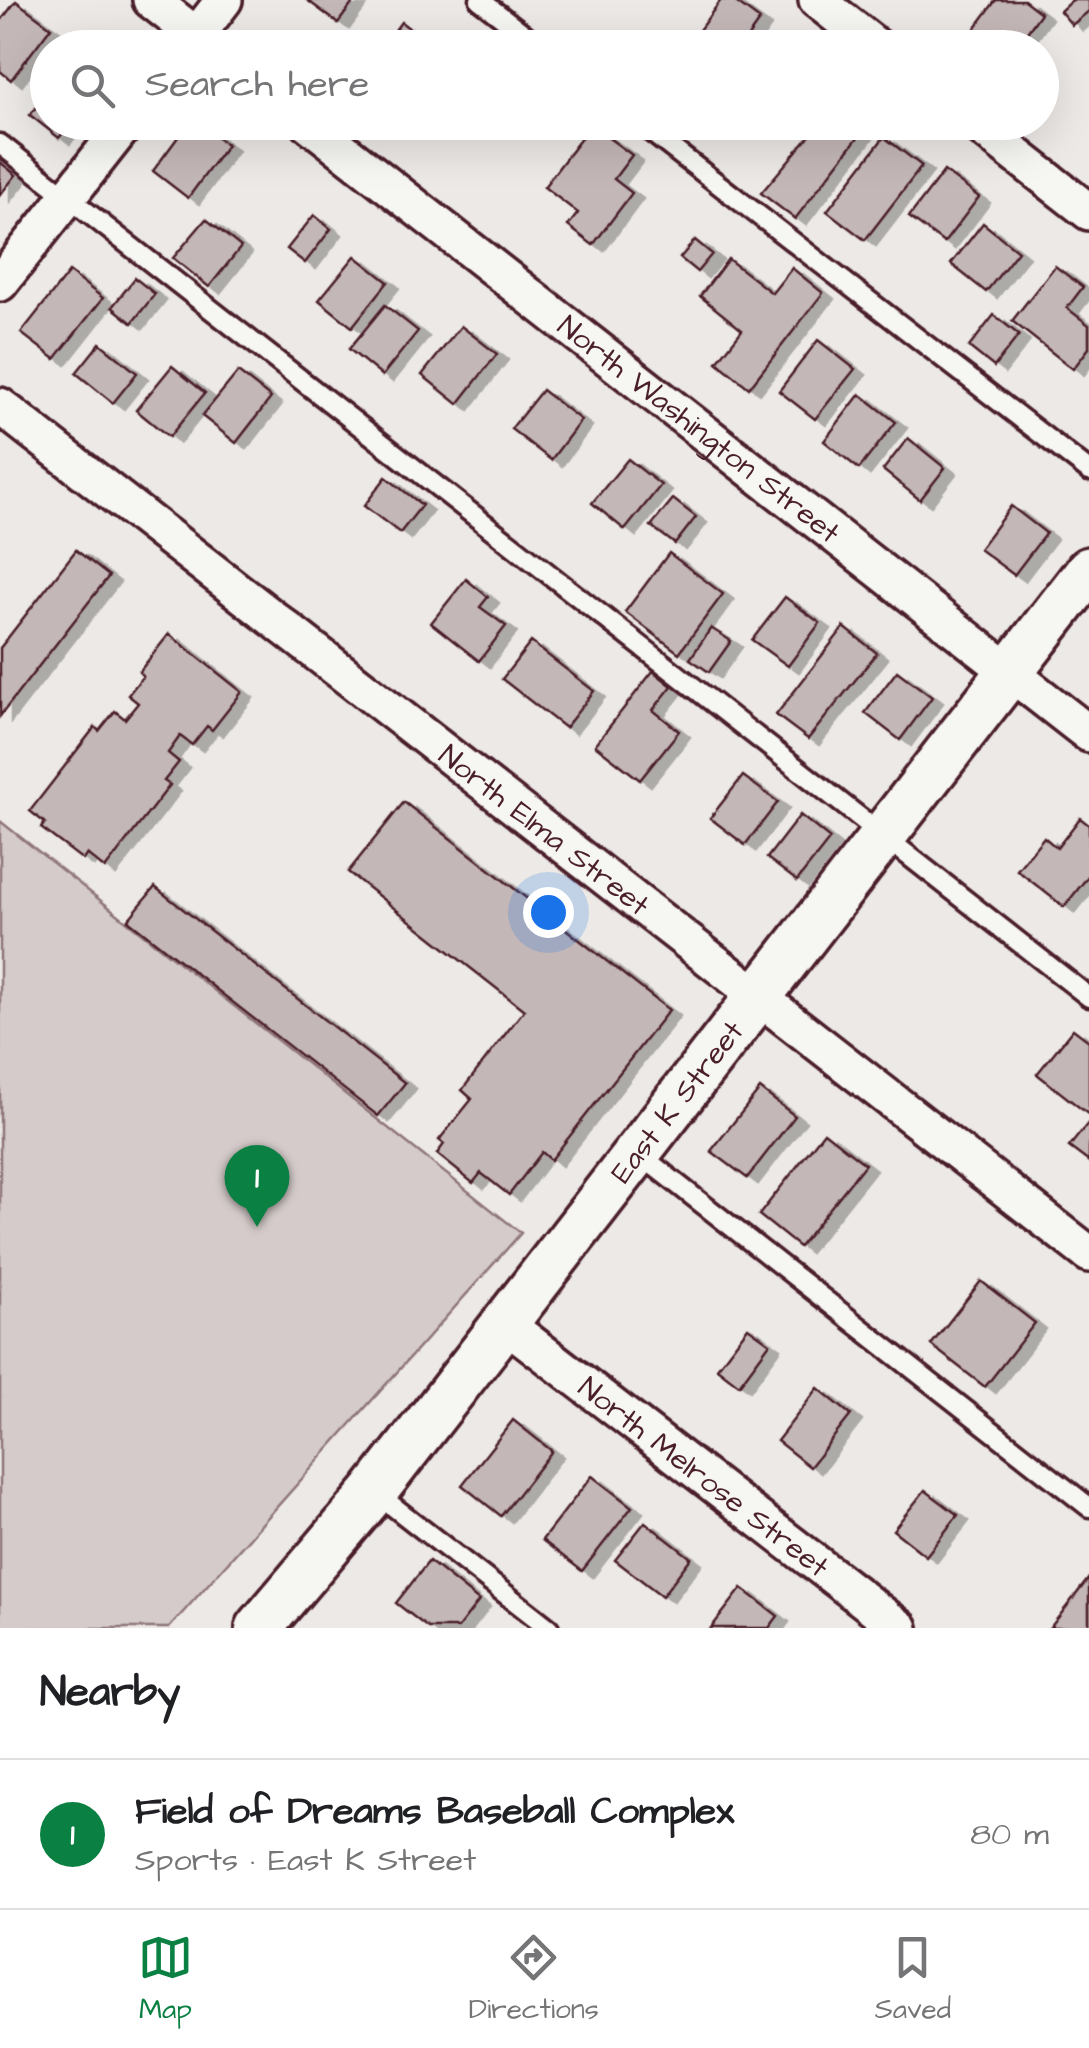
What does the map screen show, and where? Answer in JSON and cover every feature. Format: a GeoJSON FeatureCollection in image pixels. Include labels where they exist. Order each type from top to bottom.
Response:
{"type":"FeatureCollection","features":[{"type":"Feature","properties":{"kind":"street"},"geometry":{"type":"LineString","coordinates":[[150,0],[183,30]]}},
{"type":"Feature","properties":{"kind":"street"},"geometry":{"type":"LineString","coordinates":[[206,30],[224,0]]}},
{"type":"Feature","properties":{"kind":"street"},"geometry":{"type":"LineString","coordinates":[[817,0],[855,30]]}},
{"type":"Feature","properties":{"kind":"street"},"geometry":{"type":"LineString","coordinates":[[0,284],[113,140]]}},
{"type":"Feature","properties":{"kind":"street","name":"North Washington Street"},"geometry":{"type":"LineString","coordinates":[[331,140],[1089,734]]}},
{"type":"Feature","properties":{"kind":"street"},"geometry":{"type":"LineString","coordinates":[[997,140],[1089,212]]}},
{"type":"Feature","properties":{"kind":"street","name":"North Elma Street"},"geometry":{"type":"LineString","coordinates":[[0,406],[1089,1254]]}},
{"type":"Feature","properties":{"kind":"street","name":"East K Street"},"geometry":{"type":"LineString","coordinates":[[259,1628],[374,1492],[506,1324],[1089,570]]}},
{"type":"Feature","properties":{"kind":"street","name":"North Melrose Street"},"geometry":{"type":"LineString","coordinates":[[506,1324],[900,1628]]}},
{"type":"Feature","properties":{"kind":"lane"},"geometry":{"type":"LineString","coordinates":[[480,0],[519,30]]}},
{"type":"Feature","properties":{"kind":"lane"},"geometry":{"type":"LineString","coordinates":[[661,140],[1089,471]]}},
{"type":"Feature","properties":{"kind":"lane"},"geometry":{"type":"LineString","coordinates":[[0,144],[1089,997]]}},
{"type":"Feature","properties":{"kind":"lane"},"geometry":{"type":"LineString","coordinates":[[638,1154],[1089,1507]]}},
{"type":"Feature","properties":{"kind":"lane"},"geometry":{"type":"LineString","coordinates":[[374,1492],[550,1628]]}},
{"type":"Feature","properties":{"kind":"shaded area"},"geometry":{"type":"Polygon","coordinates":[[[0,821],[521,1233],[169,1628],[0,1628],[0,821]]]}},
{"type":"Feature","properties":{"kind":"building"},"geometry":{"type":"Polygon","coordinates":[[[307,0],[355,0],[338,23],[307,0]]]}},
{"type":"Feature","properties":{"kind":"building"},"geometry":{"type":"Polygon","coordinates":[[[721,0],[733,0],[760,20],[753,30],[699,30],[721,0]]]}},
{"type":"Feature","properties":{"kind":"building"},"geometry":{"type":"Polygon","coordinates":[[[996,0],[1024,0],[1041,13],[1029,30],[974,30],[996,0]]]}},
{"type":"Feature","properties":{"kind":"building"},"geometry":{"type":"Polygon","coordinates":[[[1072,0],[1089,0],[1089,11],[1072,25],[1060,11],[1072,0]]]}},
{"type":"Feature","properties":{"kind":"building"},"geometry":{"type":"Polygon","coordinates":[[[16,1],[51,27],[30,30],[30,55],[11,80],[0,71],[0,22],[16,1]]]}},
{"type":"Feature","properties":{"kind":"building"},"geometry":{"type":"Polygon","coordinates":[[[401,22],[411,30],[395,30],[401,22]]]}},
{"type":"Feature","properties":{"kind":"building"},"geometry":{"type":"Polygon","coordinates":[[[176,140],[221,140],[227,145],[188,198],[153,171],[176,140]]]}},
{"type":"Feature","properties":{"kind":"building"},"geometry":{"type":"Polygon","coordinates":[[[580,140],[612,140],[632,155],[614,179],[632,193],[593,245],[568,226],[578,213],[544,187],[580,140]]]}},
{"type":"Feature","properties":{"kind":"building"},"geometry":{"type":"Polygon","coordinates":[[[806,140],[856,140],[795,219],[761,193],[806,140]]]}},
{"type":"Feature","properties":{"kind":"building"},"geometry":{"type":"Polygon","coordinates":[[[882,140],[888,140],[922,166],[865,240],[827,211],[882,140]]]}},
{"type":"Feature","properties":{"kind":"building"},"geometry":{"type":"Polygon","coordinates":[[[0,162],[16,175],[0,195],[0,162]]]}},
{"type":"Feature","properties":{"kind":"building"},"geometry":{"type":"Polygon","coordinates":[[[944,171],[979,197],[944,243],[909,217],[944,171]]]}},
{"type":"Feature","properties":{"kind":"building"},"geometry":{"type":"Polygon","coordinates":[[[314,215],[331,229],[305,263],[287,249],[314,215]]]}},
{"type":"Feature","properties":{"kind":"building"},"geometry":{"type":"Polygon","coordinates":[[[206,219],[241,247],[209,287],[173,258],[206,219]]]}},
{"type":"Feature","properties":{"kind":"building"},"geometry":{"type":"Polygon","coordinates":[[[983,223],[1018,251],[986,292],[951,264],[983,223]]]}},
{"type":"Feature","properties":{"kind":"building"},"geometry":{"type":"Polygon","coordinates":[[[695,240],[712,254],[697,272],[680,258],[695,240]]]}},
{"type":"Feature","properties":{"kind":"building"},"geometry":{"type":"Polygon","coordinates":[[[355,256],[388,282],[352,327],[319,300],[355,256]]]}},
{"type":"Feature","properties":{"kind":"building"},"geometry":{"type":"Polygon","coordinates":[[[728,259],[772,293],[792,268],[823,293],[749,388],[717,362],[742,330],[700,296],[728,259]]]}},
{"type":"Feature","properties":{"kind":"building"},"geometry":{"type":"Polygon","coordinates":[[[1055,266],[1083,287],[1067,308],[1089,325],[1089,348],[1073,369],[1012,321],[1055,266]]]}},
{"type":"Feature","properties":{"kind":"building"},"geometry":{"type":"Polygon","coordinates":[[[69,272],[103,298],[55,359],[21,333],[69,272]]]}},
{"type":"Feature","properties":{"kind":"building"},"geometry":{"type":"Polygon","coordinates":[[[135,278],[155,294],[132,323],[112,307],[135,278]]]}},
{"type":"Feature","properties":{"kind":"building"},"geometry":{"type":"Polygon","coordinates":[[[385,305],[418,331],[382,376],[349,349],[385,305]]]}},
{"type":"Feature","properties":{"kind":"building"},"geometry":{"type":"Polygon","coordinates":[[[994,315],[1019,335],[994,367],[969,347],[994,315]]]}},
{"type":"Feature","properties":{"kind":"building"},"geometry":{"type":"Polygon","coordinates":[[[461,326],[497,354],[458,404],[422,375],[461,326]]]}},
{"type":"Feature","properties":{"kind":"building"},"geometry":{"type":"Polygon","coordinates":[[[818,340],[855,369],[815,419],[779,391],[818,340]]]}},
{"type":"Feature","properties":{"kind":"building"},"geometry":{"type":"Polygon","coordinates":[[[100,343],[137,373],[113,403],[76,373],[100,343]]]}},
{"type":"Feature","properties":{"kind":"building"},"geometry":{"type":"Polygon","coordinates":[[[172,366],[205,393],[169,437],[136,410],[172,366]]]}},
{"type":"Feature","properties":{"kind":"building"},"geometry":{"type":"Polygon","coordinates":[[[238,372],[271,398],[236,443],[202,416],[238,372]]]}},
{"type":"Feature","properties":{"kind":"building"},"geometry":{"type":"Polygon","coordinates":[[[542,390],[581,420],[551,460],[511,429],[542,390]]]}},
{"type":"Feature","properties":{"kind":"building"},"geometry":{"type":"Polygon","coordinates":[[[860,394],[896,422],[859,469],[824,441],[860,394]]]}},
{"type":"Feature","properties":{"kind":"building"},"geometry":{"type":"Polygon","coordinates":[[[908,438],[945,468],[920,500],[883,470],[908,438]]]}},
{"type":"Feature","properties":{"kind":"building"},"geometry":{"type":"Polygon","coordinates":[[[628,459],[661,485],[625,530],[592,503],[628,459]]]}},
{"type":"Feature","properties":{"kind":"building"},"geometry":{"type":"Polygon","coordinates":[[[386,477],[422,505],[400,533],[364,506],[386,477]]]}},
{"type":"Feature","properties":{"kind":"building"},"geometry":{"type":"Polygon","coordinates":[[[673,499],[696,517],[675,544],[651,526],[673,499]]]}},
{"type":"Feature","properties":{"kind":"building"},"geometry":{"type":"Polygon","coordinates":[[[1011,506],[1046,533],[1014,575],[979,549],[1011,506]]]}},
{"type":"Feature","properties":{"kind":"building"},"geometry":{"type":"Polygon","coordinates":[[[76,550],[109,576],[0,716],[0,648],[76,550]]]}},
{"type":"Feature","properties":{"kind":"building"},"geometry":{"type":"Polygon","coordinates":[[[669,553],[723,594],[679,653],[625,612],[669,553]]]}},
{"type":"Feature","properties":{"kind":"building"},"geometry":{"type":"Polygon","coordinates":[[[466,579],[488,597],[480,607],[506,626],[479,661],[431,623],[466,579]]]}},
{"type":"Feature","properties":{"kind":"building"},"geometry":{"type":"Polygon","coordinates":[[[785,597],[820,623],[788,666],[752,640],[785,597]]]}},
{"type":"Feature","properties":{"kind":"building"},"geometry":{"type":"Polygon","coordinates":[[[844,627],[877,653],[808,739],[776,715],[844,627]]]}},
{"type":"Feature","properties":{"kind":"building"},"geometry":{"type":"Polygon","coordinates":[[[711,628],[731,641],[709,672],[690,659],[711,628]]]}},
{"type":"Feature","properties":{"kind":"building"},"geometry":{"type":"Polygon","coordinates":[[[169,634],[242,692],[212,730],[207,726],[192,745],[180,736],[168,753],[179,762],[164,781],[170,785],[105,869],[87,854],[83,860],[41,828],[45,823],[30,811],[95,727],[99,731],[115,711],[125,719],[138,703],[128,695],[143,676],[139,672],[169,634]]]}},
{"type":"Feature","properties":{"kind":"building"},"geometry":{"type":"Polygon","coordinates":[[[531,642],[594,691],[565,728],[502,679],[531,642]]]}},
{"type":"Feature","properties":{"kind":"building"},"geometry":{"type":"Polygon","coordinates":[[[653,671],[672,686],[653,710],[679,731],[640,780],[595,745],[653,671]]]}},
{"type":"Feature","properties":{"kind":"building"},"geometry":{"type":"Polygon","coordinates":[[[897,671],[932,697],[900,740],[865,713],[897,671]]]}},
{"type":"Feature","properties":{"kind":"building"},"geometry":{"type":"Polygon","coordinates":[[[743,776],[778,802],[745,845],[710,818],[743,776]]]}},
{"type":"Feature","properties":{"kind":"building"},"geometry":{"type":"Polygon","coordinates":[[[404,802],[669,1010],[551,1160],[542,1152],[509,1195],[481,1173],[473,1183],[437,1154],[444,1144],[439,1140],[472,1099],[462,1090],[524,1010],[348,872],[404,802]]]}},
{"type":"Feature","properties":{"kind":"building"},"geometry":{"type":"Polygon","coordinates":[[[800,815],[830,839],[797,881],[767,858],[800,815]]]}},
{"type":"Feature","properties":{"kind":"building"},"geometry":{"type":"Polygon","coordinates":[[[1080,818],[1089,825],[1089,875],[1064,907],[1017,870],[1044,837],[1057,848],[1080,818]]]}},
{"type":"Feature","properties":{"kind":"building"},"geometry":{"type":"Polygon","coordinates":[[[155,887],[405,1083],[378,1116],[128,920],[155,887]]]}},
{"type":"Feature","properties":{"kind":"building"},"geometry":{"type":"Polygon","coordinates":[[[1073,1029],[1089,1041],[1089,1115],[1037,1074],[1073,1029]]]}},
{"type":"Feature","properties":{"kind":"building"},"geometry":{"type":"Polygon","coordinates":[[[760,1089],[795,1116],[747,1178],[711,1151],[760,1089]]]}},
{"type":"Feature","properties":{"kind":"building"},"geometry":{"type":"Polygon","coordinates":[[[1089,1122],[1089,1162],[1069,1147],[1089,1122]]]}},
{"type":"Feature","properties":{"kind":"building"},"geometry":{"type":"Polygon","coordinates":[[[824,1132],[865,1164],[799,1247],[759,1215],[824,1132]]]}},
{"type":"Feature","properties":{"kind":"building"},"geometry":{"type":"Polygon","coordinates":[[[981,1281],[1035,1323],[985,1387],[931,1345],[981,1281]]]}},
{"type":"Feature","properties":{"kind":"building"},"geometry":{"type":"Polygon","coordinates":[[[748,1327],[770,1343],[739,1385],[717,1368],[748,1327]]]}},
{"type":"Feature","properties":{"kind":"building"},"geometry":{"type":"Polygon","coordinates":[[[818,1388],[851,1415],[810,1467],[777,1441],[818,1388]]]}},
{"type":"Feature","properties":{"kind":"building"},"geometry":{"type":"Polygon","coordinates":[[[513,1420],[552,1451],[501,1516],[462,1485],[513,1420]]]}},
{"type":"Feature","properties":{"kind":"building"},"geometry":{"type":"Polygon","coordinates":[[[592,1476],[632,1507],[582,1571],[542,1540],[592,1476]]]}},
{"type":"Feature","properties":{"kind":"building"},"geometry":{"type":"Polygon","coordinates":[[[925,1490],[958,1515],[926,1556],[893,1530],[925,1490]]]}},
{"type":"Feature","properties":{"kind":"building"},"geometry":{"type":"Polygon","coordinates":[[[645,1522],[691,1558],[662,1596],[615,1560],[645,1522]]]}},
{"type":"Feature","properties":{"kind":"building"},"geometry":{"type":"Polygon","coordinates":[[[429,1561],[479,1601],[458,1628],[428,1628],[396,1603],[429,1561]]]}},
{"type":"Feature","properties":{"kind":"building"},"geometry":{"type":"Polygon","coordinates":[[[1089,1578],[1089,1628],[1050,1628],[1089,1578]]]}},
{"type":"Feature","properties":{"kind":"building"},"geometry":{"type":"Polygon","coordinates":[[[742,1588],[778,1616],[769,1628],[711,1628],[742,1588]]]}},
{"type":"Feature","properties":{"kind":"place","name":"Field of Dreams Baseball Complex"},"geometry":{"type":"Point","coordinates":[257,1227]}}]}
